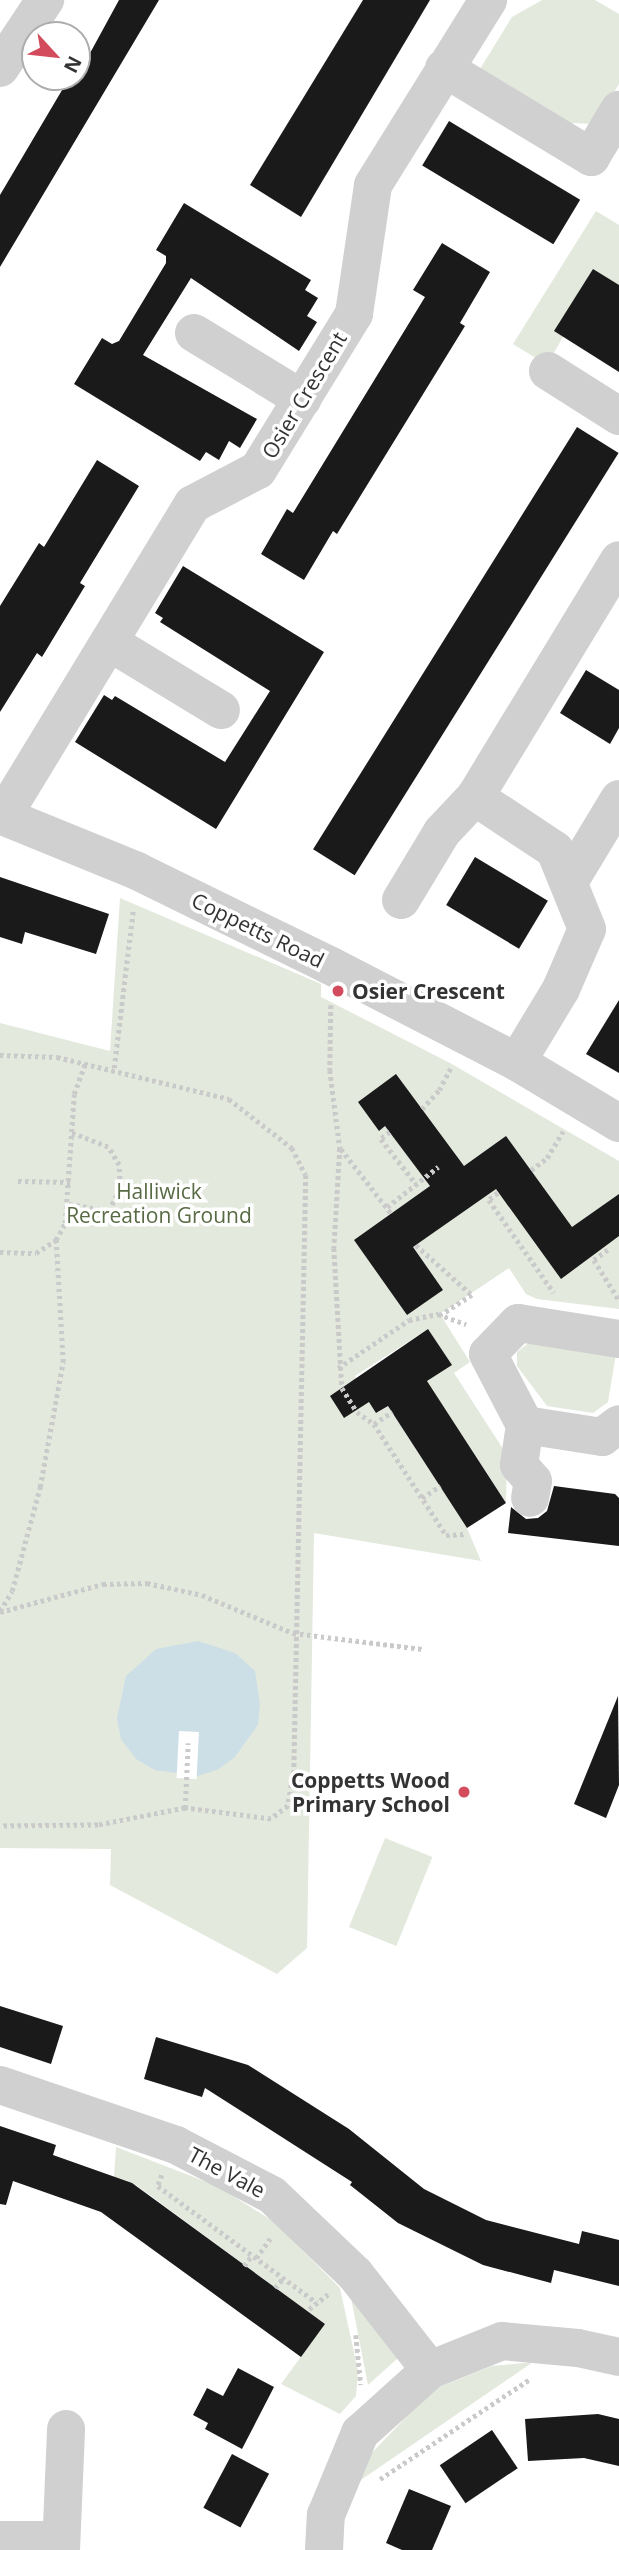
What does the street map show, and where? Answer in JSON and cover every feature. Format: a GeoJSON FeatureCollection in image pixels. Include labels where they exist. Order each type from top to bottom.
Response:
{"type":"FeatureCollection","features":[{"type":"Feature","properties":{"kind":"street"},"geometry":{"type":"LineString","coordinates":[[0,68],[44,0]]}},
{"type":"Feature","properties":{"kind":"street","name":"Osier Crescent"},"geometry":{"type":"LineString","coordinates":[[1,815],[192,503],[258,470],[354,314],[373,185],[488,0]]}},
{"type":"Feature","properties":{"kind":"street"},"geometry":{"type":"LineString","coordinates":[[444,68],[591,157],[619,110]]}},
{"type":"Feature","properties":{"kind":"street"},"geometry":{"type":"LineString","coordinates":[[194,333],[302,399]]}},
{"type":"Feature","properties":{"kind":"street"},"geometry":{"type":"LineString","coordinates":[[548,372],[619,416]]}},
{"type":"Feature","properties":{"kind":"street"},"geometry":{"type":"LineString","coordinates":[[401,900],[442,832],[475,797],[606,611],[619,560]]}},
{"type":"Feature","properties":{"kind":"street"},"geometry":{"type":"LineString","coordinates":[[109,642],[221,710]]}},
{"type":"Feature","properties":{"kind":"street"},"geometry":{"type":"LineString","coordinates":[[475,797],[555,850],[587,929],[561,989],[517,1062]]}},
{"type":"Feature","properties":{"kind":"street"},"geometry":{"type":"LineString","coordinates":[[569,882],[619,799]]}},
{"type":"Feature","properties":{"kind":"street","name":"Coppetts Road"},"geometry":{"type":"LineString","coordinates":[[1,815],[137,871],[345,973],[517,1062],[619,1123]]}},
{"type":"Feature","properties":{"kind":"street"},"geometry":{"type":"LineString","coordinates":[[530,1498],[533,1481],[519,1465],[525,1425],[488,1354],[518,1323],[601,1336]]}},
{"type":"Feature","properties":{"kind":"street"},"geometry":{"type":"LineString","coordinates":[[525,1425],[602,1437],[619,1424]]}},
{"type":"Feature","properties":{"kind":"street","name":"The Vale"},"geometry":{"type":"LineString","coordinates":[[0,2085],[173,2144],[272,2195],[355,2274],[430,2370]]}},
{"type":"Feature","properties":{"kind":"street"},"geometry":{"type":"LineString","coordinates":[[324,2550],[326,2515],[360,2434],[430,2370],[502,2341],[578,2348],[619,2357]]}},
{"type":"Feature","properties":{"kind":"street"},"geometry":{"type":"LineString","coordinates":[[0,2540],[61,2545],[66,2429]]}},
{"type":"Feature","properties":{"kind":"path"},"geometry":{"type":"LineString","coordinates":[[114,1069],[137,871]]}},
{"type":"Feature","properties":{"kind":"path"},"geometry":{"type":"LineString","coordinates":[[345,973],[331,997],[330,1070],[340,1148],[334,1248],[338,1367],[342,1388],[357,1412],[374,1424],[446,1535],[466,1534]]}},
{"type":"Feature","properties":{"kind":"path"},"geometry":{"type":"LineString","coordinates":[[422,1109],[439,1090],[467,1036]]}},
{"type":"Feature","properties":{"kind":"path"},"geometry":{"type":"LineString","coordinates":[[0,1055],[85,1063],[229,1099],[292,1148],[306,1175],[293,1633],[293,1770],[288,1806],[271,1819],[185,1808],[98,1825],[0,1826]]}},
{"type":"Feature","properties":{"kind":"path"},"geometry":{"type":"LineString","coordinates":[[0,1612],[12,1591],[40,1486],[63,1362],[56,1240],[69,1204],[74,1094],[85,1063]]}},
{"type":"Feature","properties":{"kind":"path"},"geometry":{"type":"LineString","coordinates":[[531,1170],[547,1158],[580,1100]]}},
{"type":"Feature","properties":{"kind":"path"},"geometry":{"type":"LineString","coordinates":[[390,1132],[381,1139],[416,1184]]}},
{"type":"Feature","properties":{"kind":"path"},"geometry":{"type":"LineString","coordinates":[[69,1204],[109,1211],[120,1186],[119,1165],[108,1147],[72,1133]]}},
{"type":"Feature","properties":{"kind":"path"},"geometry":{"type":"LineString","coordinates":[[340,1148],[391,1213]]}},
{"type":"Feature","properties":{"kind":"path"},"geometry":{"type":"LineString","coordinates":[[387,1207],[438,1167]]}},
{"type":"Feature","properties":{"kind":"path"},"geometry":{"type":"LineString","coordinates":[[18,1181],[70,1182]]}},
{"type":"Feature","properties":{"kind":"path"},"geometry":{"type":"LineString","coordinates":[[498,1193],[489,1200],[601,1336]]}},
{"type":"Feature","properties":{"kind":"path"},"geometry":{"type":"LineString","coordinates":[[0,1252],[36,1253],[56,1240]]}},
{"type":"Feature","properties":{"kind":"path"},"geometry":{"type":"LineString","coordinates":[[338,1367],[409,1320],[441,1315],[472,1295],[416,1245]]}},
{"type":"Feature","properties":{"kind":"path"},"geometry":{"type":"LineString","coordinates":[[608,1250],[594,1260],[619,1300]]}},
{"type":"Feature","properties":{"kind":"path"},"geometry":{"type":"LineString","coordinates":[[441,1315],[474,1326],[488,1354]]}},
{"type":"Feature","properties":{"kind":"path"},"geometry":{"type":"LineString","coordinates":[[374,1424],[392,1412]]}},
{"type":"Feature","properties":{"kind":"path"},"geometry":{"type":"LineString","coordinates":[[422,1498],[440,1486]]}},
{"type":"Feature","properties":{"kind":"path"},"geometry":{"type":"LineString","coordinates":[[0,1612],[103,1584],[147,1583],[202,1595],[293,1633],[422,1649]]}},
{"type":"Feature","properties":{"kind":"path"},"geometry":{"type":"LineString","coordinates":[[185,1808],[188,1743]]}},
{"type":"Feature","properties":{"kind":"path"},"geometry":{"type":"LineString","coordinates":[[173,2144],[158,2186],[317,2303]]}},
{"type":"Feature","properties":{"kind":"path"},"geometry":{"type":"LineString","coordinates":[[244,2266],[252,2255]]}},
{"type":"Feature","properties":{"kind":"path"},"geometry":{"type":"LineString","coordinates":[[275,2288],[283,2278]]}},
{"type":"Feature","properties":{"kind":"path"},"geometry":{"type":"LineString","coordinates":[[353,2320],[361,2385],[378,2417]]}},
{"type":"Feature","properties":{"kind":"path"},"geometry":{"type":"LineString","coordinates":[[372,2484],[532,2378]]}},
{"type":"Feature","properties":{"kind":"green space"},"geometry":{"type":"Polygon","coordinates":[[[542,0],[595,0],[619,14],[619,84],[595,124],[569,123],[480,69],[512,17],[542,0]]]}},
{"type":"Feature","properties":{"kind":"green space"},"geometry":{"type":"Polygon","coordinates":[[[596,211],[619,225],[619,285],[563,337],[547,365],[513,344],[596,211]]]}},
{"type":"Feature","properties":{"kind":"green space","name":"Halliwick Recreation Ground"},"geometry":{"type":"Polygon","coordinates":[[[120,898],[321,984],[321,997],[450,1063],[619,1161],[619,1309],[537,1299],[526,1294],[509,1268],[440,1314],[470,1362],[454,1373],[507,1455],[506,1503],[427,1381],[451,1365],[428,1329],[355,1376],[377,1413],[388,1406],[467,1528],[481,1561],[314,1533],[307,1948],[277,1974],[110,1885],[111,1849],[0,1848],[0,1023],[110,1051],[120,898]]]}},
{"type":"Feature","properties":{"kind":"green space"},"geometry":{"type":"Polygon","coordinates":[[[535,1338],[616,1354],[608,1402],[593,1413],[547,1406],[517,1366],[517,1352],[535,1338]]]}},
{"type":"Feature","properties":{"kind":"green space"},"geometry":{"type":"Polygon","coordinates":[[[385,1838],[432,1857],[396,1946],[349,1927],[385,1838]]]}},
{"type":"Feature","properties":{"kind":"green space"},"geometry":{"type":"Polygon","coordinates":[[[116,2147],[217,2186],[273,2221],[340,2288],[358,2371],[356,2396],[340,2414],[281,2384],[325,2324],[136,2185],[130,2189],[114,2177],[116,2147]]]}},
{"type":"Feature","properties":{"kind":"green space"},"geometry":{"type":"Polygon","coordinates":[[[351,2298],[398,2358],[368,2385],[351,2298]]]}},
{"type":"Feature","properties":{"kind":"green space"},"geometry":{"type":"Polygon","coordinates":[[[533,2362],[355,2484],[365,2460],[432,2390],[492,2366],[533,2362]]]}},
{"type":"Feature","properties":{"kind":"shaded area"},"geometry":{"type":"Polygon","coordinates":[[[198,1641],[235,1653],[255,1671],[260,1704],[258,1725],[234,1758],[217,1770],[197,1776],[155,1770],[136,1759],[121,1739],[117,1718],[126,1676],[156,1649],[198,1641]]]}},
{"type":"Feature","properties":{"kind":"pier"},"geometry":{"type":"Polygon","coordinates":[[[179,1731],[199,1732],[197,1779],[177,1778],[179,1731]]]}},
{"type":"Feature","properties":{"kind":"building"},"geometry":{"type":"Polygon","coordinates":[[[119,0],[159,0],[0,267],[0,195],[61,91],[91,91],[91,51],[119,0]]]}},
{"type":"Feature","properties":{"kind":"building"},"geometry":{"type":"Polygon","coordinates":[[[363,0],[430,0],[301,217],[250,185],[363,0]]]}},
{"type":"Feature","properties":{"kind":"building"},"geometry":{"type":"Polygon","coordinates":[[[449,121],[580,200],[553,244],[422,166],[449,121]]]}},
{"type":"Feature","properties":{"kind":"building"},"geometry":{"type":"Polygon","coordinates":[[[184,203],[311,280],[305,290],[318,298],[307,316],[317,322],[299,351],[191,278],[143,355],[257,419],[240,448],[229,441],[219,460],[206,452],[200,461],[74,384],[102,338],[112,344],[119,341],[166,263],[166,256],[156,250],[184,203]]]}},
{"type":"Feature","properties":{"kind":"building"},"geometry":{"type":"Polygon","coordinates":[[[442,243],[490,272],[460,323],[465,326],[337,534],[333,531],[304,580],[261,554],[287,509],[293,513],[425,297],[413,290],[442,243]]]}},
{"type":"Feature","properties":{"kind":"building"},"geometry":{"type":"Polygon","coordinates":[[[593,269],[619,285],[619,372],[554,331],[593,269]]]}},
{"type":"Feature","properties":{"kind":"building"},"geometry":{"type":"Polygon","coordinates":[[[577,427],[619,453],[355,875],[313,849],[577,427]]]}},
{"type":"Feature","properties":{"kind":"building"},"geometry":{"type":"Polygon","coordinates":[[[97,460],[139,486],[80,583],[85,586],[42,657],[37,653],[0,712],[0,606],[39,543],[44,547],[97,460]]]}},
{"type":"Feature","properties":{"kind":"building"},"geometry":{"type":"Polygon","coordinates":[[[183,566],[324,652],[216,829],[75,742],[104,695],[112,700],[115,696],[225,762],[270,691],[160,622],[163,618],[155,613],[183,566]]]}},
{"type":"Feature","properties":{"kind":"building"},"geometry":{"type":"Polygon","coordinates":[[[586,670],[619,690],[619,728],[610,744],[560,713],[586,670]]]}},
{"type":"Feature","properties":{"kind":"building"},"geometry":{"type":"Polygon","coordinates":[[[475,857],[548,901],[519,949],[446,905],[475,857]]]}},
{"type":"Feature","properties":{"kind":"building"},"geometry":{"type":"Polygon","coordinates":[[[0,877],[109,914],[96,954],[25,932],[22,944],[0,937],[0,877]]]}},
{"type":"Feature","properties":{"kind":"building"},"geometry":{"type":"Polygon","coordinates":[[[619,1000],[619,1073],[586,1054],[619,1000]]]}},
{"type":"Feature","properties":{"kind":"building"},"geometry":{"type":"Polygon","coordinates":[[[396,1074],[464,1166],[506,1136],[572,1227],[619,1194],[619,1236],[561,1279],[496,1189],[413,1247],[443,1290],[407,1315],[354,1240],[430,1186],[385,1126],[379,1131],[358,1102],[396,1074]]]}},
{"type":"Feature","properties":{"kind":"building"},"geometry":{"type":"Polygon","coordinates":[[[428,1329],[452,1365],[427,1381],[506,1503],[467,1528],[388,1406],[376,1413],[369,1402],[344,1418],[330,1396],[428,1329]]]}},
{"type":"Feature","properties":{"kind":"building"},"geometry":{"type":"Polygon","coordinates":[[[554,1486],[615,1494],[619,1498],[619,1546],[508,1533],[511,1507],[526,1519],[538,1518],[547,1511],[554,1486]]]}},
{"type":"Feature","properties":{"kind":"building"},"geometry":{"type":"Polygon","coordinates":[[[618,1696],[619,1785],[606,1818],[574,1804],[618,1696]]]}},
{"type":"Feature","properties":{"kind":"building"},"geometry":{"type":"Polygon","coordinates":[[[0,2006],[63,2026],[51,2064],[0,2047],[0,2006]]]}},
{"type":"Feature","properties":{"kind":"building"},"geometry":{"type":"Polygon","coordinates":[[[156,2037],[248,2065],[349,2129],[424,2189],[486,2220],[579,2244],[582,2231],[619,2240],[619,2286],[554,2270],[551,2283],[483,2265],[398,2223],[350,2185],[352,2182],[205,2088],[202,2097],[144,2079],[156,2037]]]}},
{"type":"Feature","properties":{"kind":"building"},"geometry":{"type":"Polygon","coordinates":[[[0,2126],[56,2145],[53,2155],[132,2183],[325,2324],[301,2357],[101,2212],[13,2181],[6,2205],[0,2204],[0,2126]]]}},
{"type":"Feature","properties":{"kind":"building"},"geometry":{"type":"Polygon","coordinates":[[[238,2368],[274,2387],[242,2449],[205,2429],[208,2423],[193,2415],[207,2388],[223,2396],[238,2368]]]}},
{"type":"Feature","properties":{"kind":"building"},"geometry":{"type":"Polygon","coordinates":[[[598,2414],[619,2419],[619,2466],[584,2458],[528,2461],[525,2419],[598,2414]]]}},
{"type":"Feature","properties":{"kind":"building"},"geometry":{"type":"Polygon","coordinates":[[[492,2430],[518,2468],[465,2503],[440,2465],[492,2430]]]}},
{"type":"Feature","properties":{"kind":"building"},"geometry":{"type":"Polygon","coordinates":[[[232,2454],[269,2474],[240,2528],[203,2508],[232,2454]]]}},
{"type":"Feature","properties":{"kind":"building"},"geometry":{"type":"Polygon","coordinates":[[[409,2489],[451,2506],[432,2550],[402,2550],[386,2543],[409,2489]]]}},
{"type":"Feature","properties":{"kind":"place","name":"Osier Crescent"},"geometry":{"type":"Point","coordinates":[338,991]}},
{"type":"Feature","properties":{"kind":"place","name":"Coppetts Wood Primary School"},"geometry":{"type":"Point","coordinates":[464,1792]}}]}
